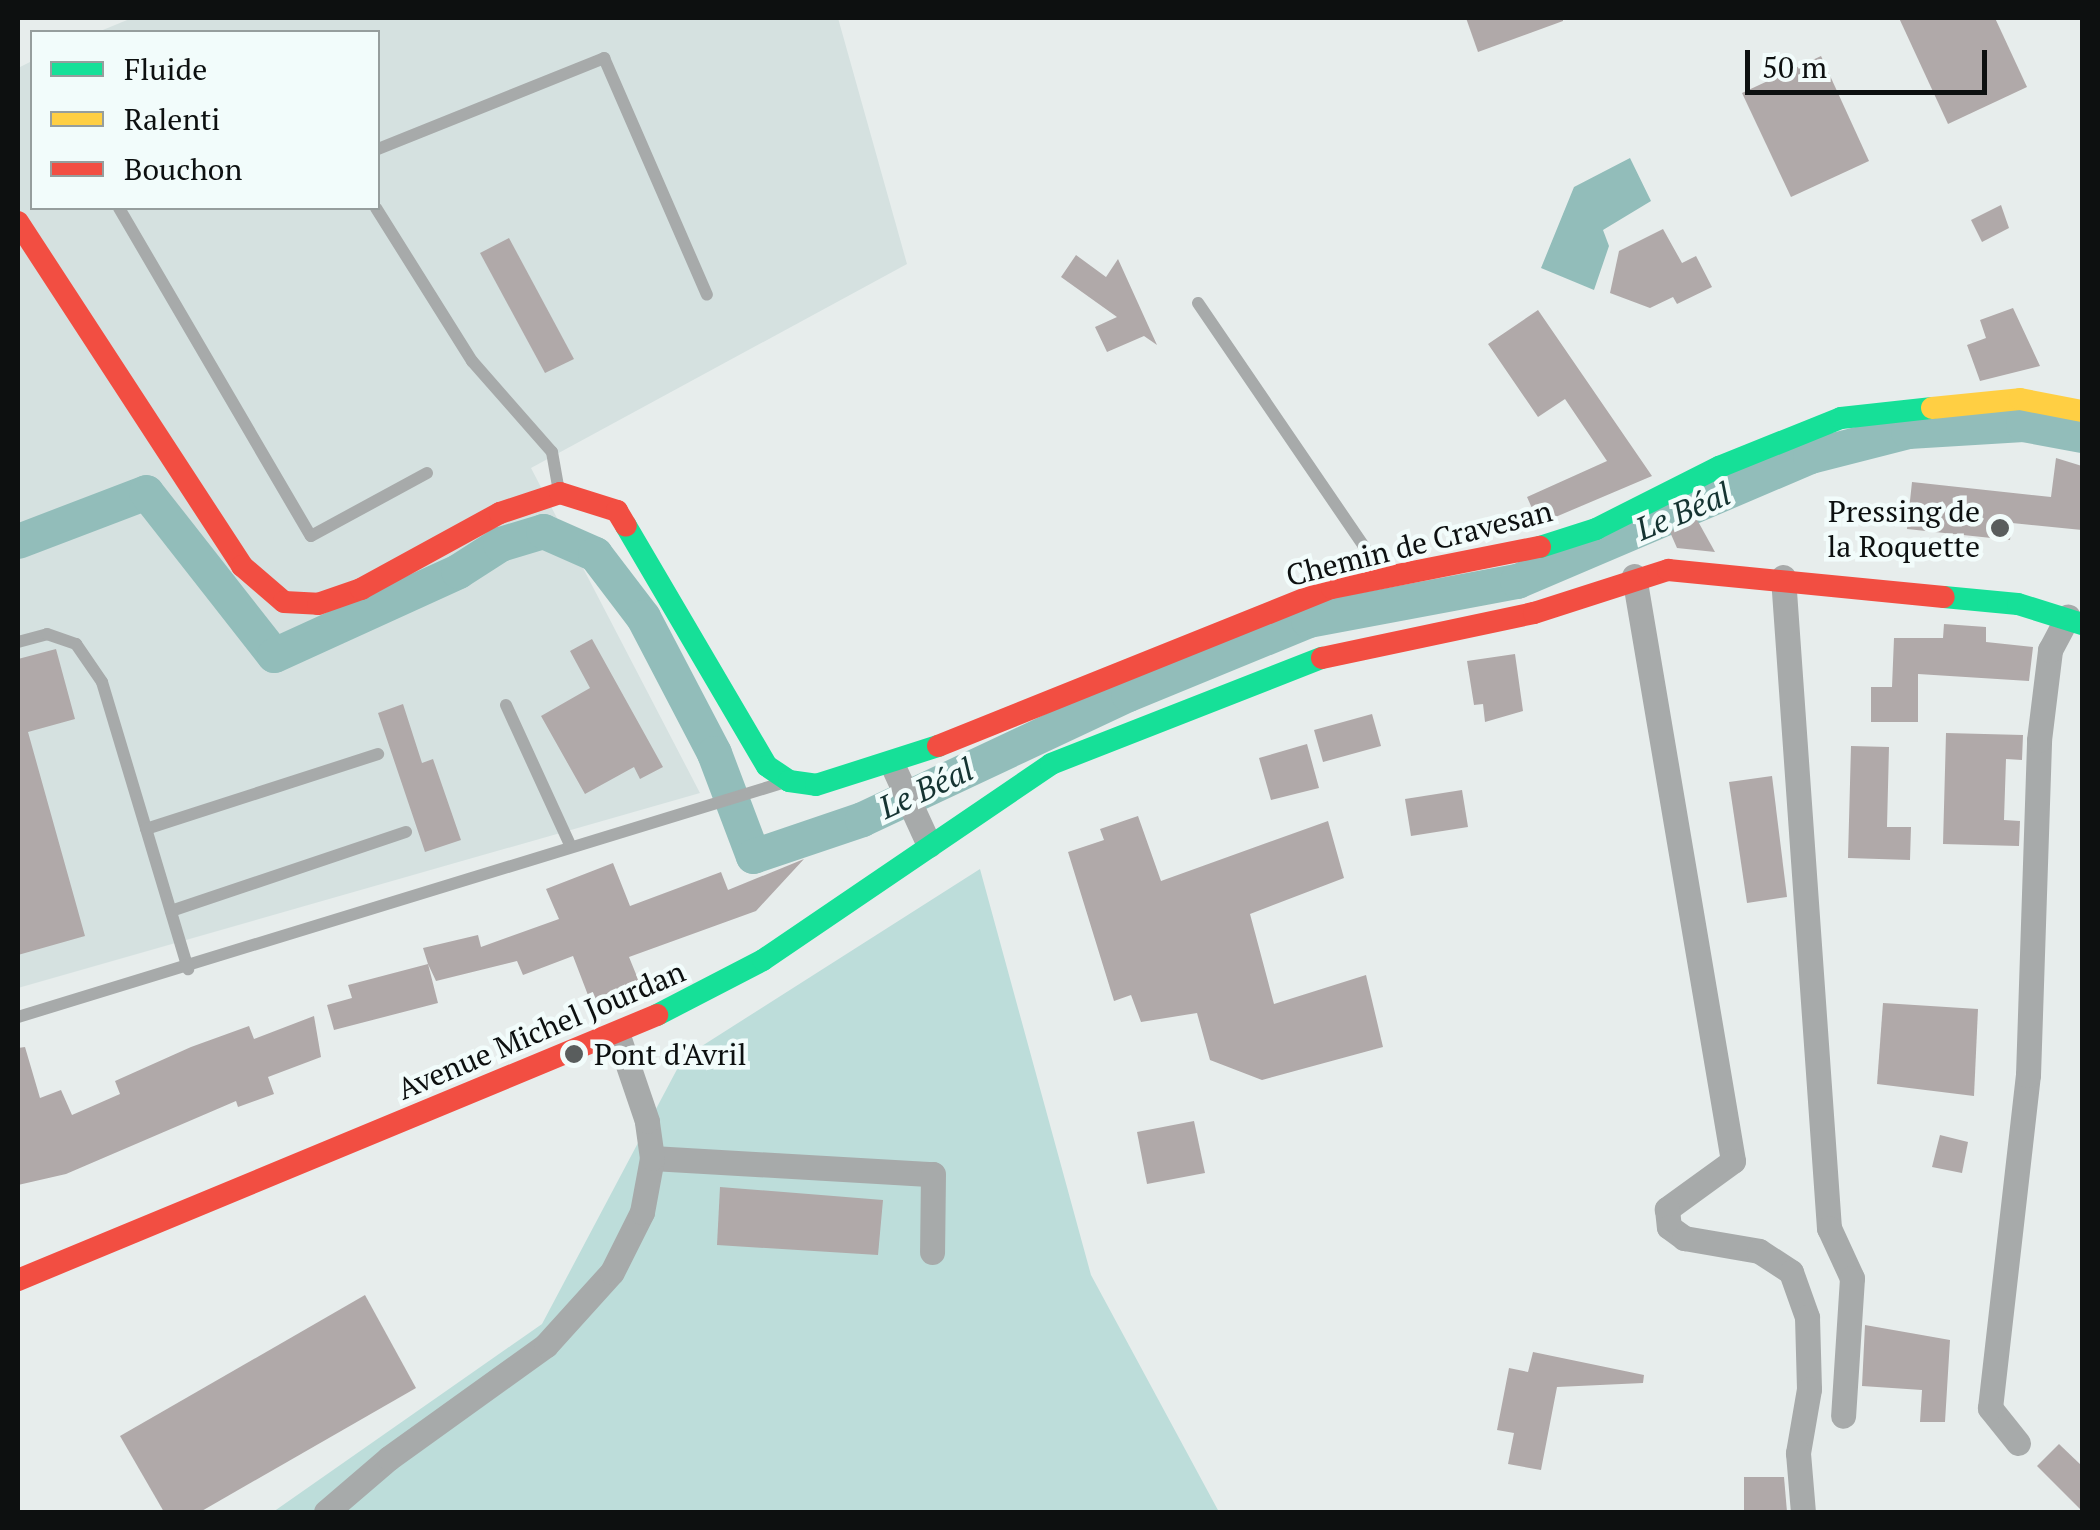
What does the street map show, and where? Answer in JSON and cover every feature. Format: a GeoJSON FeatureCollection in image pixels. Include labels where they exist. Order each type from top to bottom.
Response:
{"type":"FeatureCollection","features":[{"type":"Feature","properties":{"kind":"street"},"geometry":{"type":"LineString","coordinates":[[18,222],[242,566],[284,602],[318,604],[361,589],[500,513],[560,493],[617,511],[767,766],[789,781]]}},
{"type":"Feature","properties":{"kind":"street","name":"Chemin de Cravesan"},"geometry":{"type":"LineString","coordinates":[[789,781],[816,785],[898,770],[1314,595],[1501,560],[1596,529],[1719,467],[1841,418],[2020,398],[2082,411]]}},
{"type":"Feature","properties":{"kind":"street","name":"Avenue Michel Jourdan"},"geometry":{"type":"LineString","coordinates":[[18,1280],[618,1036],[764,960],[1051,764],[1294,664],[1534,612],[1634,576],[1668,570],[1783,577],[2018,604],[2075,620]]}},
{"type":"Feature","properties":{"kind":"street"},"geometry":{"type":"LineString","coordinates":[[1634,576],[1732,1161],[1668,1209],[1669,1227],[1684,1238],[1759,1252],[1791,1272],[1807,1317],[1808,1389],[1798,1453],[1802,1512]]}},
{"type":"Feature","properties":{"kind":"street"},"geometry":{"type":"LineString","coordinates":[[1783,577],[1829,1228],[1852,1278],[1843,1416]]}},
{"type":"Feature","properties":{"kind":"street"},"geometry":{"type":"LineString","coordinates":[[2018,1444],[1990,1408],[2028,1075],[2039,740],[2050,650],[2075,620]]}},
{"type":"Feature","properties":{"kind":"street"},"geometry":{"type":"LineString","coordinates":[[898,770],[929,845]]}},
{"type":"Feature","properties":{"kind":"street"},"geometry":{"type":"LineString","coordinates":[[326,1512],[389,1458],[546,1345],[612,1272],[642,1212],[652,1158],[647,1121],[618,1036]]}},
{"type":"Feature","properties":{"kind":"street"},"geometry":{"type":"LineString","coordinates":[[652,1158],[932,1174],[932,1252]]}},
{"type":"Feature","properties":{"kind":"lane"},"geometry":{"type":"LineString","coordinates":[[380,148],[604,58],[707,295]]}},
{"type":"Feature","properties":{"kind":"lane"},"geometry":{"type":"LineString","coordinates":[[120,210],[311,536],[427,473]]}},
{"type":"Feature","properties":{"kind":"lane"},"geometry":{"type":"LineString","coordinates":[[377,210],[472,361],[552,452],[560,493]]}},
{"type":"Feature","properties":{"kind":"lane"},"geometry":{"type":"LineString","coordinates":[[1198,303],[1375,556],[1385,583]]}},
{"type":"Feature","properties":{"kind":"lane"},"geometry":{"type":"LineString","coordinates":[[18,642],[47,634],[76,644],[102,682],[188,969]]}},
{"type":"Feature","properties":{"kind":"lane"},"geometry":{"type":"LineString","coordinates":[[506,705],[572,847]]}},
{"type":"Feature","properties":{"kind":"lane"},"geometry":{"type":"LineString","coordinates":[[146,829],[378,754]]}},
{"type":"Feature","properties":{"kind":"lane"},"geometry":{"type":"LineString","coordinates":[[18,1017],[188,969],[572,847],[707,810],[789,781]]}},
{"type":"Feature","properties":{"kind":"lane"},"geometry":{"type":"LineString","coordinates":[[171,911],[406,832]]}},
{"type":"Feature","properties":{"kind":"shaded area"},"geometry":{"type":"Polygon","coordinates":[[[132,18],[838,18],[907,264],[531,468],[700,793],[18,988],[18,68],[30,62],[30,210],[380,210],[380,30],[103,30],[132,18]]]}},
{"type":"Feature","properties":{"kind":"shaded area"},"geometry":{"type":"Polygon","coordinates":[[[1630,158],[1651,201],[1603,230],[1609,246],[1594,290],[1541,268],[1574,187],[1630,158]]]}},
{"type":"Feature","properties":{"kind":"shaded area"},"geometry":{"type":"Polygon","coordinates":[[[980,869],[1091,1275],[1219,1512],[273,1512],[542,1324],[683,1058],[980,869]]]}},
{"type":"Feature","properties":{"kind":"building"},"geometry":{"type":"Polygon","coordinates":[[[1466,18],[1563,18],[1563,21],[1478,52],[1466,18]]]}},
{"type":"Feature","properties":{"kind":"building"},"geometry":{"type":"Polygon","coordinates":[[[1899,18],[1995,18],[2027,87],[1948,124],[1899,18]]]}},
{"type":"Feature","properties":{"kind":"building"},"geometry":{"type":"Polygon","coordinates":[[[1821,56],[1869,161],[1791,197],[1742,93],[1821,56]]]}},
{"type":"Feature","properties":{"kind":"building"},"geometry":{"type":"Polygon","coordinates":[[[2001,205],[2009,228],[1982,242],[1971,220],[2001,205]]]}},
{"type":"Feature","properties":{"kind":"building"},"geometry":{"type":"Polygon","coordinates":[[[1663,229],[1682,263],[1696,256],[1712,287],[1677,304],[1673,297],[1650,308],[1610,293],[1619,251],[1663,229]]]}},
{"type":"Feature","properties":{"kind":"building"},"geometry":{"type":"Polygon","coordinates":[[[509,238],[574,359],[545,373],[480,253],[509,238]]]}},
{"type":"Feature","properties":{"kind":"building"},"geometry":{"type":"Polygon","coordinates":[[[1076,255],[1106,277],[1118,259],[1157,345],[1144,336],[1107,352],[1095,327],[1117,317],[1061,277],[1076,255]]]}},
{"type":"Feature","properties":{"kind":"building"},"geometry":{"type":"Polygon","coordinates":[[[2013,308],[2040,366],[1980,381],[1967,345],[1986,338],[1980,320],[2013,308]]]}},
{"type":"Feature","properties":{"kind":"building"},"geometry":{"type":"Polygon","coordinates":[[[1538,310],[1652,476],[1539,524],[1527,497],[1607,461],[1565,399],[1538,417],[1488,344],[1538,310]]]}},
{"type":"Feature","properties":{"kind":"building"},"geometry":{"type":"Polygon","coordinates":[[[2056,458],[2082,466],[2082,530],[2012,523],[2010,540],[1907,529],[1912,482],[2051,497],[2056,458]]]}},
{"type":"Feature","properties":{"kind":"building"},"geometry":{"type":"Polygon","coordinates":[[[1695,516],[1715,552],[1677,548],[1670,532],[1695,516]]]}},
{"type":"Feature","properties":{"kind":"building"},"geometry":{"type":"Polygon","coordinates":[[[1944,624],[1986,627],[1986,642],[2033,647],[2029,681],[1918,674],[1918,722],[1871,722],[1871,687],[1892,687],[1894,638],[1943,638],[1944,624]]]}},
{"type":"Feature","properties":{"kind":"building"},"geometry":{"type":"Polygon","coordinates":[[[592,639],[663,767],[640,779],[634,767],[585,794],[541,716],[590,688],[570,651],[592,639]]]}},
{"type":"Feature","properties":{"kind":"building"},"geometry":{"type":"Polygon","coordinates":[[[56,649],[75,719],[28,732],[85,936],[18,955],[18,659],[56,649]]]}},
{"type":"Feature","properties":{"kind":"building"},"geometry":{"type":"Polygon","coordinates":[[[1515,654],[1523,711],[1485,722],[1483,704],[1474,705],[1467,661],[1515,654]]]}},
{"type":"Feature","properties":{"kind":"building"},"geometry":{"type":"Polygon","coordinates":[[[403,704],[422,763],[433,759],[461,840],[425,852],[378,713],[403,704]]]}},
{"type":"Feature","properties":{"kind":"building"},"geometry":{"type":"Polygon","coordinates":[[[1372,714],[1381,746],[1323,762],[1314,730],[1372,714]]]}},
{"type":"Feature","properties":{"kind":"building"},"geometry":{"type":"Polygon","coordinates":[[[1946,733],[2023,735],[2022,760],[2006,759],[2004,820],[2020,821],[2019,846],[1943,844],[1946,733]]]}},
{"type":"Feature","properties":{"kind":"building"},"geometry":{"type":"Polygon","coordinates":[[[1307,744],[1319,788],[1271,800],[1259,758],[1307,744]]]}},
{"type":"Feature","properties":{"kind":"building"},"geometry":{"type":"Polygon","coordinates":[[[1851,746],[1889,747],[1887,827],[1911,827],[1910,860],[1848,858],[1851,746]]]}},
{"type":"Feature","properties":{"kind":"building"},"geometry":{"type":"Polygon","coordinates":[[[1772,776],[1787,897],[1747,903],[1729,782],[1772,776]]]}},
{"type":"Feature","properties":{"kind":"building"},"geometry":{"type":"Polygon","coordinates":[[[1462,790],[1468,827],[1411,836],[1405,799],[1462,790]]]}},
{"type":"Feature","properties":{"kind":"building"},"geometry":{"type":"Polygon","coordinates":[[[1138,816],[1161,881],[1328,821],[1344,878],[1250,914],[1274,1004],[1366,975],[1383,1047],[1262,1080],[1210,1060],[1197,1013],[1141,1022],[1131,995],[1114,1001],[1068,852],[1104,840],[1100,829],[1138,816]]]}},
{"type":"Feature","properties":{"kind":"building"},"geometry":{"type":"Polygon","coordinates":[[[804,859],[756,911],[629,957],[640,984],[591,1003],[573,956],[523,975],[517,961],[436,981],[423,948],[478,935],[481,947],[559,919],[546,889],[613,863],[630,906],[721,872],[728,890],[804,859]]]}},
{"type":"Feature","properties":{"kind":"building"},"geometry":{"type":"Polygon","coordinates":[[[428,964],[438,1003],[334,1030],[327,1005],[352,998],[348,985],[428,964]]]}},
{"type":"Feature","properties":{"kind":"building"},"geometry":{"type":"Polygon","coordinates":[[[1883,1003],[1978,1009],[1974,1096],[1877,1084],[1883,1003]]]}},
{"type":"Feature","properties":{"kind":"building"},"geometry":{"type":"Polygon","coordinates":[[[314,1016],[321,1057],[268,1077],[274,1094],[238,1107],[236,1101],[66,1174],[18,1185],[18,1048],[25,1047],[40,1098],[61,1090],[72,1115],[120,1094],[115,1081],[191,1047],[249,1026],[254,1039],[314,1016]]]}},
{"type":"Feature","properties":{"kind":"building"},"geometry":{"type":"Polygon","coordinates":[[[1194,1121],[1205,1173],[1147,1184],[1137,1132],[1194,1121]]]}},
{"type":"Feature","properties":{"kind":"building"},"geometry":{"type":"Polygon","coordinates":[[[1940,1135],[1968,1142],[1962,1173],[1932,1167],[1940,1135]]]}},
{"type":"Feature","properties":{"kind":"building"},"geometry":{"type":"Polygon","coordinates":[[[720,1187],[883,1200],[878,1255],[717,1245],[720,1187]]]}},
{"type":"Feature","properties":{"kind":"building"},"geometry":{"type":"Polygon","coordinates":[[[365,1295],[416,1388],[200,1512],[164,1512],[120,1436],[365,1295]]]}},
{"type":"Feature","properties":{"kind":"building"},"geometry":{"type":"Polygon","coordinates":[[[1865,1325],[1950,1340],[1945,1422],[1920,1422],[1922,1390],[1862,1386],[1865,1325]]]}},
{"type":"Feature","properties":{"kind":"building"},"geometry":{"type":"Polygon","coordinates":[[[1533,1352],[1644,1375],[1643,1383],[1557,1387],[1541,1470],[1508,1464],[1514,1433],[1497,1430],[1509,1368],[1528,1372],[1533,1352]]]}},
{"type":"Feature","properties":{"kind":"building"},"geometry":{"type":"Polygon","coordinates":[[[2059,1444],[2082,1466],[2082,1511],[2037,1466],[2059,1444]]]}},
{"type":"Feature","properties":{"kind":"building"},"geometry":{"type":"Polygon","coordinates":[[[1744,1477],[1784,1477],[1787,1512],[1744,1512],[1744,1477]]]}},
{"type":"Feature","properties":{"kind":"waterway","name":"Le Béal"},"geometry":{"type":"LineString","coordinates":[[18,541],[146,492],[274,655],[458,571],[500,544],[543,531],[595,554],[643,617],[714,753],[753,856],[862,819],[1128,694],[1308,620],[1517,581],[1810,456],[1908,431],[2023,424],[2082,435]]}},
{"type":"Feature","properties":{"kind":"traffic: fast"},"geometry":{"type":"LineString","coordinates":[[1540,547],[1596,529],[1719,467],[1841,418],[1932,408]]}},
{"type":"Feature","properties":{"kind":"traffic: fast"},"geometry":{"type":"LineString","coordinates":[[626,526],[767,766],[789,781],[816,785],[938,746]]}},
{"type":"Feature","properties":{"kind":"traffic: fast"},"geometry":{"type":"LineString","coordinates":[[1944,597],[2018,604],[2082,624]]}},
{"type":"Feature","properties":{"kind":"traffic: fast"},"geometry":{"type":"LineString","coordinates":[[657,1015],[763,960],[1051,764],[1322,658]]}},
{"type":"Feature","properties":{"kind":"traffic: slow"},"geometry":{"type":"LineString","coordinates":[[1932,408],[2020,399],[2082,411]]}},
{"type":"Feature","properties":{"kind":"traffic: jam"},"geometry":{"type":"LineString","coordinates":[[18,222],[242,566],[284,602],[318,604],[361,589],[500,513],[560,493],[617,511],[626,526]]}},
{"type":"Feature","properties":{"kind":"traffic: jam"},"geometry":{"type":"LineString","coordinates":[[938,746],[1332,588],[1540,547]]}},
{"type":"Feature","properties":{"kind":"traffic: jam"},"geometry":{"type":"LineString","coordinates":[[1322,658],[1534,613],[1668,570],[1944,597]]}},
{"type":"Feature","properties":{"kind":"traffic: jam"},"geometry":{"type":"LineString","coordinates":[[18,1280],[657,1015]]}},
{"type":"Feature","properties":{"kind":"place","name":"Pressing de la Roquette"},"geometry":{"type":"Point","coordinates":[2000,528]}},
{"type":"Feature","properties":{"kind":"place","name":"Pont d'Avril"},"geometry":{"type":"Point","coordinates":[574,1054]}}]}
